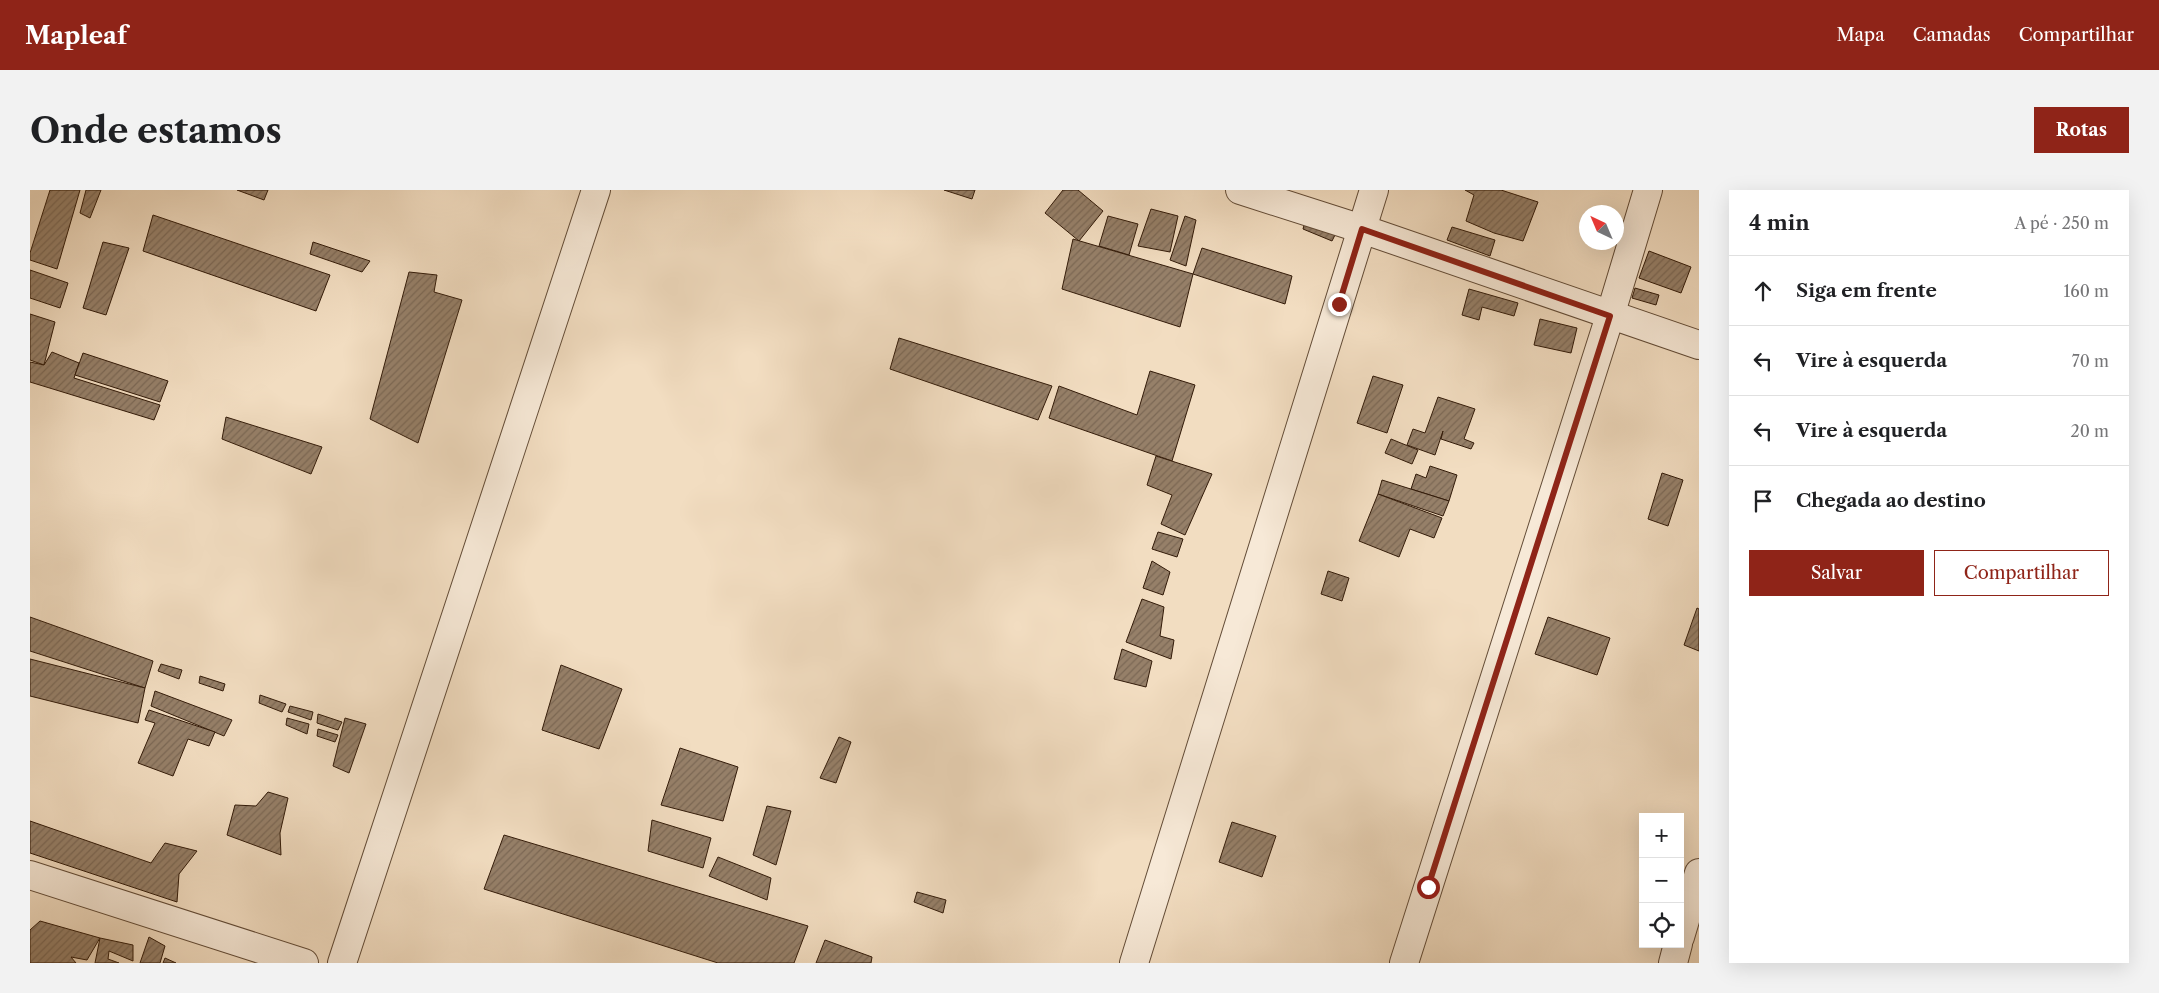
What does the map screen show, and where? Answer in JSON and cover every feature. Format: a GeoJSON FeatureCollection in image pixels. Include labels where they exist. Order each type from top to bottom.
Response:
{"type":"FeatureCollection","features":[{"type":"Feature","properties":{"kind":"street"},"geometry":{"type":"LineString","coordinates":[[342,963],[596,190]]}},
{"type":"Feature","properties":{"kind":"street"},"geometry":{"type":"LineString","coordinates":[[1240,190],[1362,229],[1610,316],[1699,345]]}},
{"type":"Feature","properties":{"kind":"street"},"geometry":{"type":"LineString","coordinates":[[1134,963],[1374,190]]}},
{"type":"Feature","properties":{"kind":"street"},"geometry":{"type":"LineString","coordinates":[[1404,963],[1610,316],[1648,190]]}},
{"type":"Feature","properties":{"kind":"street"},"geometry":{"type":"LineString","coordinates":[[1684,924],[1699,873]]}},
{"type":"Feature","properties":{"kind":"street"},"geometry":{"type":"LineString","coordinates":[[30,875],[304,963]]}},
{"type":"Feature","properties":{"kind":"street"},"geometry":{"type":"LineString","coordinates":[[1673,963],[1677,948]]}},
{"type":"Feature","properties":{"kind":"building"},"geometry":{"type":"Polygon","coordinates":[[[50,190],[80,190],[57,269],[30,260],[30,253],[50,190]]]}},
{"type":"Feature","properties":{"kind":"building"},"geometry":{"type":"Polygon","coordinates":[[[86,190],[101,190],[90,218],[80,213],[86,190]]]}},
{"type":"Feature","properties":{"kind":"building"},"geometry":{"type":"Polygon","coordinates":[[[237,190],[268,190],[264,200],[237,190]]]}},
{"type":"Feature","properties":{"kind":"building"},"geometry":{"type":"Polygon","coordinates":[[[944,190],[975,190],[972,199],[944,190]]]}},
{"type":"Feature","properties":{"kind":"building"},"geometry":{"type":"Polygon","coordinates":[[[1063,190],[1078,190],[1103,211],[1079,241],[1045,213],[1063,190]]]}},
{"type":"Feature","properties":{"kind":"building"},"geometry":{"type":"Polygon","coordinates":[[[1465,190],[1501,190],[1538,202],[1523,241],[1494,233],[1466,221],[1474,195],[1465,190]]]}},
{"type":"Feature","properties":{"kind":"building"},"geometry":{"type":"Polygon","coordinates":[[[1151,209],[1178,216],[1170,252],[1138,246],[1151,209]]]}},
{"type":"Feature","properties":{"kind":"building"},"geometry":{"type":"Polygon","coordinates":[[[153,215],[330,275],[316,311],[143,251],[153,215]]]}},
{"type":"Feature","properties":{"kind":"building"},"geometry":{"type":"Polygon","coordinates":[[[1108,216],[1138,224],[1129,255],[1099,246],[1108,216]]]}},
{"type":"Feature","properties":{"kind":"building"},"geometry":{"type":"Polygon","coordinates":[[[1185,216],[1196,220],[1186,266],[1170,260],[1185,216]]]}},
{"type":"Feature","properties":{"kind":"building"},"geometry":{"type":"Polygon","coordinates":[[[1306,218],[1338,229],[1332,241],[1303,229],[1306,218]]]}},
{"type":"Feature","properties":{"kind":"building"},"geometry":{"type":"Polygon","coordinates":[[[1452,227],[1495,240],[1490,256],[1447,240],[1452,227]]]}},
{"type":"Feature","properties":{"kind":"building"},"geometry":{"type":"Polygon","coordinates":[[[1073,239],[1193,274],[1180,327],[1062,289],[1073,239]]]}},
{"type":"Feature","properties":{"kind":"building"},"geometry":{"type":"Polygon","coordinates":[[[103,242],[129,248],[106,315],[83,308],[103,242]]]}},
{"type":"Feature","properties":{"kind":"building"},"geometry":{"type":"Polygon","coordinates":[[[313,242],[370,261],[362,272],[310,254],[313,242]]]}},
{"type":"Feature","properties":{"kind":"building"},"geometry":{"type":"Polygon","coordinates":[[[1202,248],[1292,276],[1285,304],[1193,274],[1202,248]]]}},
{"type":"Feature","properties":{"kind":"building"},"geometry":{"type":"Polygon","coordinates":[[[1649,251],[1691,267],[1681,293],[1639,278],[1649,251]]]}},
{"type":"Feature","properties":{"kind":"building"},"geometry":{"type":"Polygon","coordinates":[[[30,270],[68,283],[60,308],[30,298],[30,270]]]}},
{"type":"Feature","properties":{"kind":"building"},"geometry":{"type":"Polygon","coordinates":[[[409,272],[437,275],[434,292],[462,300],[418,443],[370,419],[409,272]]]}},
{"type":"Feature","properties":{"kind":"building"},"geometry":{"type":"Polygon","coordinates":[[[1635,288],[1659,295],[1656,305],[1632,298],[1635,288]]]}},
{"type":"Feature","properties":{"kind":"building"},"geometry":{"type":"Polygon","coordinates":[[[1469,289],[1518,303],[1514,316],[1482,307],[1479,320],[1462,315],[1469,289]]]}},
{"type":"Feature","properties":{"kind":"building"},"geometry":{"type":"Polygon","coordinates":[[[30,314],[55,322],[44,365],[30,360],[30,314]]]}},
{"type":"Feature","properties":{"kind":"building"},"geometry":{"type":"Polygon","coordinates":[[[1540,319],[1577,328],[1571,353],[1534,345],[1540,319]]]}},
{"type":"Feature","properties":{"kind":"building"},"geometry":{"type":"Polygon","coordinates":[[[899,338],[1052,386],[1038,420],[890,369],[899,338]]]}},
{"type":"Feature","properties":{"kind":"building"},"geometry":{"type":"Polygon","coordinates":[[[52,352],[79,363],[74,378],[160,405],[154,420],[30,382],[30,362],[44,365],[52,352]]]}},
{"type":"Feature","properties":{"kind":"building"},"geometry":{"type":"Polygon","coordinates":[[[83,353],[168,381],[160,402],[75,375],[83,353]]]}},
{"type":"Feature","properties":{"kind":"building"},"geometry":{"type":"Polygon","coordinates":[[[1150,371],[1195,385],[1172,461],[1049,418],[1059,386],[1137,415],[1150,371]]]}},
{"type":"Feature","properties":{"kind":"building"},"geometry":{"type":"Polygon","coordinates":[[[1373,376],[1403,385],[1387,433],[1357,423],[1373,376]]]}},
{"type":"Feature","properties":{"kind":"building"},"geometry":{"type":"Polygon","coordinates":[[[1438,397],[1475,409],[1464,439],[1474,443],[1471,449],[1441,439],[1443,431],[1435,455],[1407,445],[1413,429],[1425,433],[1438,397]]]}},
{"type":"Feature","properties":{"kind":"building"},"geometry":{"type":"Polygon","coordinates":[[[226,417],[322,447],[311,474],[222,439],[226,417]]]}},
{"type":"Feature","properties":{"kind":"building"},"geometry":{"type":"Polygon","coordinates":[[[1391,439],[1418,450],[1412,464],[1385,453],[1391,439]]]}},
{"type":"Feature","properties":{"kind":"building"},"geometry":{"type":"Polygon","coordinates":[[[1156,456],[1212,474],[1185,535],[1161,524],[1172,495],[1147,485],[1156,456]]]}},
{"type":"Feature","properties":{"kind":"building"},"geometry":{"type":"Polygon","coordinates":[[[1430,466],[1457,475],[1449,501],[1411,489],[1416,474],[1426,478],[1430,466]]]}},
{"type":"Feature","properties":{"kind":"building"},"geometry":{"type":"Polygon","coordinates":[[[1662,473],[1683,480],[1668,526],[1648,519],[1662,473]]]}},
{"type":"Feature","properties":{"kind":"building"},"geometry":{"type":"Polygon","coordinates":[[[1382,480],[1449,501],[1443,516],[1378,494],[1382,480]]]}},
{"type":"Feature","properties":{"kind":"building"},"geometry":{"type":"Polygon","coordinates":[[[1378,494],[1442,518],[1434,538],[1410,529],[1399,557],[1359,541],[1378,494]]]}},
{"type":"Feature","properties":{"kind":"building"},"geometry":{"type":"Polygon","coordinates":[[[1158,532],[1183,539],[1177,557],[1152,549],[1158,532]]]}},
{"type":"Feature","properties":{"kind":"building"},"geometry":{"type":"Polygon","coordinates":[[[1152,561],[1170,572],[1163,595],[1143,588],[1152,561]]]}},
{"type":"Feature","properties":{"kind":"building"},"geometry":{"type":"Polygon","coordinates":[[[1328,571],[1349,578],[1342,601],[1321,594],[1328,571]]]}},
{"type":"Feature","properties":{"kind":"building"},"geometry":{"type":"Polygon","coordinates":[[[1142,599],[1164,607],[1160,636],[1174,640],[1171,659],[1126,642],[1142,599]]]}},
{"type":"Feature","properties":{"kind":"building"},"geometry":{"type":"Polygon","coordinates":[[[1697,608],[1699,609],[1699,651],[1684,645],[1697,608]]]}},
{"type":"Feature","properties":{"kind":"building"},"geometry":{"type":"Polygon","coordinates":[[[30,617],[153,661],[145,688],[30,651],[30,617]]]}},
{"type":"Feature","properties":{"kind":"building"},"geometry":{"type":"Polygon","coordinates":[[[1548,617],[1610,638],[1597,675],[1535,654],[1548,617]]]}},
{"type":"Feature","properties":{"kind":"building"},"geometry":{"type":"Polygon","coordinates":[[[1122,649],[1152,661],[1146,687],[1114,679],[1122,649]]]}},
{"type":"Feature","properties":{"kind":"building"},"geometry":{"type":"Polygon","coordinates":[[[30,659],[145,688],[138,723],[30,696],[30,659]]]}},
{"type":"Feature","properties":{"kind":"building"},"geometry":{"type":"Polygon","coordinates":[[[161,664],[182,670],[179,679],[158,671],[161,664]]]}},
{"type":"Feature","properties":{"kind":"building"},"geometry":{"type":"Polygon","coordinates":[[[561,665],[622,689],[599,749],[542,730],[561,665]]]}},
{"type":"Feature","properties":{"kind":"building"},"geometry":{"type":"Polygon","coordinates":[[[200,676],[225,684],[223,691],[199,683],[200,676]]]}},
{"type":"Feature","properties":{"kind":"building"},"geometry":{"type":"Polygon","coordinates":[[[155,691],[232,720],[224,736],[151,706],[155,691]]]}},
{"type":"Feature","properties":{"kind":"building"},"geometry":{"type":"Polygon","coordinates":[[[260,695],[286,704],[282,712],[259,703],[260,695]]]}},
{"type":"Feature","properties":{"kind":"building"},"geometry":{"type":"Polygon","coordinates":[[[290,706],[313,712],[311,720],[288,712],[290,706]]]}},
{"type":"Feature","properties":{"kind":"building"},"geometry":{"type":"Polygon","coordinates":[[[149,710],[215,732],[209,746],[188,739],[173,776],[138,763],[155,723],[145,720],[149,710]]]}},
{"type":"Feature","properties":{"kind":"building"},"geometry":{"type":"Polygon","coordinates":[[[318,714],[342,722],[338,730],[317,723],[318,714]]]}},
{"type":"Feature","properties":{"kind":"building"},"geometry":{"type":"Polygon","coordinates":[[[287,718],[309,724],[307,734],[286,725],[287,718]]]}},
{"type":"Feature","properties":{"kind":"building"},"geometry":{"type":"Polygon","coordinates":[[[345,718],[366,724],[349,773],[333,766],[345,718]]]}},
{"type":"Feature","properties":{"kind":"building"},"geometry":{"type":"Polygon","coordinates":[[[318,729],[338,735],[335,742],[317,736],[318,729]]]}},
{"type":"Feature","properties":{"kind":"building"},"geometry":{"type":"Polygon","coordinates":[[[839,737],[851,742],[836,783],[820,778],[839,737]]]}},
{"type":"Feature","properties":{"kind":"building"},"geometry":{"type":"Polygon","coordinates":[[[680,748],[738,767],[723,821],[661,805],[680,748]]]}},
{"type":"Feature","properties":{"kind":"building"},"geometry":{"type":"Polygon","coordinates":[[[268,792],[288,798],[280,833],[281,855],[227,835],[235,805],[256,806],[268,792]]]}},
{"type":"Feature","properties":{"kind":"building"},"geometry":{"type":"Polygon","coordinates":[[[767,806],[791,811],[776,865],[753,855],[767,806]]]}},
{"type":"Feature","properties":{"kind":"building"},"geometry":{"type":"Polygon","coordinates":[[[652,820],[711,838],[703,868],[648,851],[652,820]]]}},
{"type":"Feature","properties":{"kind":"building"},"geometry":{"type":"Polygon","coordinates":[[[30,821],[151,863],[165,843],[197,851],[179,874],[177,902],[30,853],[30,821]]]}},
{"type":"Feature","properties":{"kind":"building"},"geometry":{"type":"Polygon","coordinates":[[[1232,822],[1276,836],[1262,877],[1219,862],[1232,822]]]}},
{"type":"Feature","properties":{"kind":"building"},"geometry":{"type":"Polygon","coordinates":[[[504,835],[808,926],[794,963],[718,963],[484,889],[504,835]]]}},
{"type":"Feature","properties":{"kind":"building"},"geometry":{"type":"Polygon","coordinates":[[[718,857],[771,878],[767,900],[709,876],[718,857]]]}},
{"type":"Feature","properties":{"kind":"building"},"geometry":{"type":"Polygon","coordinates":[[[917,892],[946,900],[943,913],[914,902],[917,892]]]}},
{"type":"Feature","properties":{"kind":"building"},"geometry":{"type":"Polygon","coordinates":[[[40,921],[100,938],[87,960],[71,957],[76,963],[30,963],[30,930],[40,921]]]}},
{"type":"Feature","properties":{"kind":"building"},"geometry":{"type":"Polygon","coordinates":[[[149,937],[165,946],[160,963],[140,963],[149,937]]]}},
{"type":"Feature","properties":{"kind":"building"},"geometry":{"type":"Polygon","coordinates":[[[100,938],[133,945],[133,961],[109,951],[108,959],[119,963],[95,963],[100,938]]]}},
{"type":"Feature","properties":{"kind":"building"},"geometry":{"type":"Polygon","coordinates":[[[825,940],[872,957],[871,963],[816,963],[825,940]]]}},
{"type":"Feature","properties":{"kind":"building"},"geometry":{"type":"Polygon","coordinates":[[[165,958],[176,963],[163,963],[165,958]]]}},
{"type":"Feature","properties":{"kind":"route"},"geometry":{"type":"LineString","coordinates":[[1339,304],[1362,229],[1610,316],[1428,887]]}}]}
